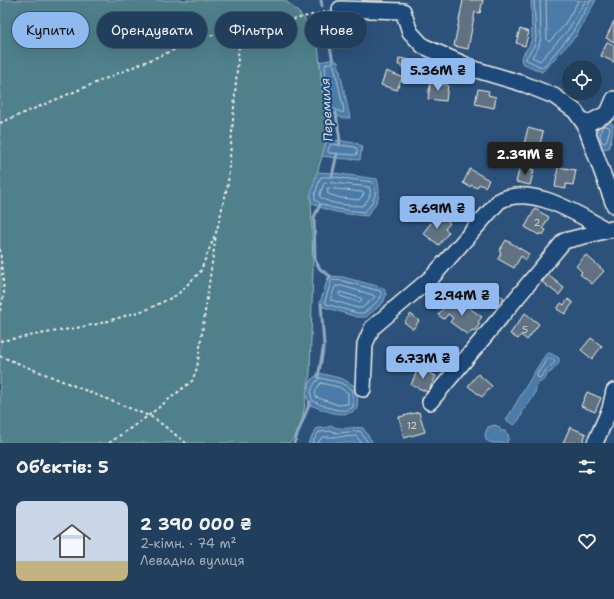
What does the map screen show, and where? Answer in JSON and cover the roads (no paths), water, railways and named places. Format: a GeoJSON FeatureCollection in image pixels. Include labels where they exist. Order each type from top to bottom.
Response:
{"type":"FeatureCollection","features":[{"type":"Feature","properties":{"kind":"street"},"geometry":{"type":"LineString","coordinates":[[340,9],[406,5],[410,32],[424,46],[477,70],[524,84],[554,96],[575,111],[585,125],[614,205]]}},
{"type":"Feature","properties":{"kind":"street"},"geometry":{"type":"LineString","coordinates":[[585,125],[611,114],[614,100]]}},
{"type":"Feature","properties":{"kind":"street"},"geometry":{"type":"LineString","coordinates":[[363,389],[365,344],[372,328],[433,276],[499,201],[507,196],[531,196],[547,200],[611,230]]}},
{"type":"Feature","properties":{"kind":"street"},"geometry":{"type":"LineString","coordinates":[[430,402],[564,241],[611,230]]}},
{"type":"Feature","properties":{"kind":"street"},"geometry":{"type":"LineString","coordinates":[[595,443],[610,409],[614,391]]}},
{"type":"Feature","properties":{"kind":"water"},"geometry":{"type":"Polygon","coordinates":[[[531,0],[596,0],[576,36],[542,72],[522,63],[521,58],[530,44],[532,37],[531,0]]]}},
{"type":"Feature","properties":{"kind":"water"},"geometry":{"type":"Polygon","coordinates":[[[333,59],[338,62],[350,118],[342,118],[325,110],[320,62],[333,59]]]}},
{"type":"Feature","properties":{"kind":"water"},"geometry":{"type":"Polygon","coordinates":[[[600,122],[613,124],[609,148],[602,149],[600,145],[598,145],[596,136],[600,122]]]}},
{"type":"Feature","properties":{"kind":"water"},"geometry":{"type":"Polygon","coordinates":[[[327,139],[356,143],[362,146],[360,160],[322,156],[327,139]]]}},
{"type":"Feature","properties":{"kind":"water"},"geometry":{"type":"Polygon","coordinates":[[[317,172],[377,179],[379,190],[378,199],[367,216],[345,214],[317,206],[311,202],[311,194],[317,172]]]}},
{"type":"Feature","properties":{"kind":"water"},"geometry":{"type":"Polygon","coordinates":[[[330,276],[343,277],[384,288],[386,295],[383,303],[366,317],[357,317],[321,306],[320,303],[330,276]]]}},
{"type":"Feature","properties":{"kind":"water"},"geometry":{"type":"Polygon","coordinates":[[[550,353],[559,358],[559,363],[551,372],[547,374],[545,379],[537,384],[532,398],[514,425],[506,420],[540,363],[546,354],[550,353]]]}},
{"type":"Feature","properties":{"kind":"water"},"geometry":{"type":"Polygon","coordinates":[[[319,373],[343,379],[358,388],[357,409],[345,414],[339,414],[310,405],[306,394],[311,380],[319,373]]]}},
{"type":"Feature","properties":{"kind":"water"},"geometry":{"type":"Polygon","coordinates":[[[495,425],[499,427],[501,431],[505,431],[509,436],[507,443],[492,443],[486,440],[485,434],[488,427],[495,425]]]}},
{"type":"Feature","properties":{"kind":"water"},"geometry":{"type":"Polygon","coordinates":[[[332,426],[340,428],[363,428],[373,443],[308,443],[317,428],[332,426]]]}},
{"type":"Feature","properties":{"kind":"waterway","name":"Перемиля"},"geometry":{"type":"LineString","coordinates":[[321,0],[322,6]]}},
{"type":"Feature","properties":{"kind":"waterway","name":"Перемиля"},"geometry":{"type":"LineString","coordinates":[[330,48],[333,61]]}},
{"type":"Feature","properties":{"kind":"waterway","name":"Перемиля"},"geometry":{"type":"LineString","coordinates":[[336,113],[340,141],[339,145]]}},
{"type":"Feature","properties":{"kind":"waterway","name":"Перемиля"},"geometry":{"type":"LineString","coordinates":[[332,176],[337,154]]}},
{"type":"Feature","properties":{"kind":"waterway","name":"Перемиля"},"geometry":{"type":"LineString","coordinates":[[320,205],[314,217],[315,260],[320,269],[330,276],[329,279]]}},
{"type":"Feature","properties":{"kind":"waterway","name":"Перемиля"},"geometry":{"type":"LineString","coordinates":[[318,377],[324,345],[321,304]]}},
{"type":"Feature","properties":{"kind":"waterway","name":"Перемиля"},"geometry":{"type":"LineString","coordinates":[[294,443],[310,402]]}}]}
